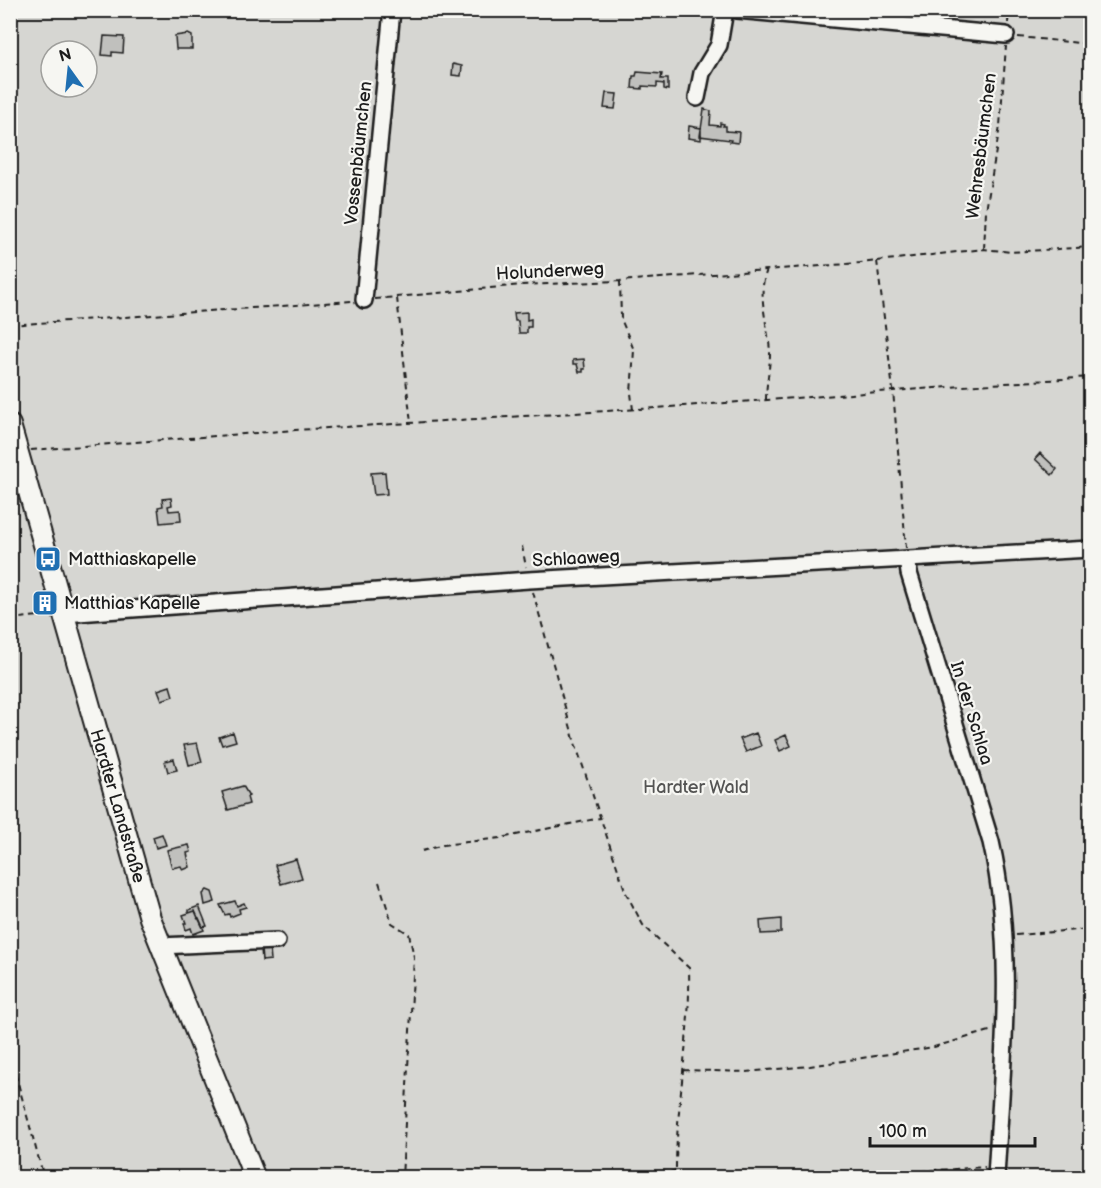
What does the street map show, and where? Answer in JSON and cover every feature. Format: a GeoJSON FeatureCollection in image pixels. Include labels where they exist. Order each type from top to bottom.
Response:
{"type":"FeatureCollection","features":[{"type":"Feature","properties":{"kind":"main road","name":"Hardter Landstraße"},"geometry":{"type":"LineString","coordinates":[[10,425],[58,614],[159,946],[255,1178]]}},
{"type":"Feature","properties":{"kind":"lane","name":"Vossenbäumchen"},"geometry":{"type":"LineString","coordinates":[[363,300],[392,10]]}},
{"type":"Feature","properties":{"kind":"lane"},"geometry":{"type":"LineString","coordinates":[[697,98],[702,73],[719,45],[725,10]]}},
{"type":"Feature","properties":{"kind":"lane"},"geometry":{"type":"LineString","coordinates":[[737,10],[1006,35]]}},
{"type":"Feature","properties":{"kind":"lane","name":"Schlaaweg"},"geometry":{"type":"LineString","coordinates":[[58,614],[529,580],[1090,549]]}},
{"type":"Feature","properties":{"kind":"lane","name":"In der Schlaa"},"geometry":{"type":"LineString","coordinates":[[907,559],[909,573],[991,842],[999,880],[1004,936],[1004,1026],[996,1172]]}},
{"type":"Feature","properties":{"kind":"lane"},"geometry":{"type":"LineString","coordinates":[[159,946],[277,941]]}},
{"type":"Feature","properties":{"kind":"path","name":"Wehresbäumchen"},"geometry":{"type":"LineString","coordinates":[[984,249],[986,211],[1000,126],[1009,10]]}},
{"type":"Feature","properties":{"kind":"path"},"geometry":{"type":"LineString","coordinates":[[1006,35],[1090,44]]}},
{"type":"Feature","properties":{"kind":"path","name":"Holunderweg"},"geometry":{"type":"LineString","coordinates":[[10,325],[397,298],[521,285],[620,281],[767,270],[984,249],[1011,252],[1090,247]]}},
{"type":"Feature","properties":{"kind":"path"},"geometry":{"type":"LineString","coordinates":[[877,261],[893,390],[907,559]]}},
{"type":"Feature","properties":{"kind":"path"},"geometry":{"type":"LineString","coordinates":[[766,400],[770,349],[764,306],[764,277],[767,270]]}},
{"type":"Feature","properties":{"kind":"path"},"geometry":{"type":"LineString","coordinates":[[620,281],[621,319],[633,350],[631,387],[633,410]]}},
{"type":"Feature","properties":{"kind":"path"},"geometry":{"type":"LineString","coordinates":[[397,298],[411,423]]}},
{"type":"Feature","properties":{"kind":"path"},"geometry":{"type":"LineString","coordinates":[[18,451],[1090,377]]}},
{"type":"Feature","properties":{"kind":"path"},"geometry":{"type":"LineString","coordinates":[[522,546],[529,580],[575,743],[626,893],[643,926],[689,968],[690,1004],[676,1178]]}},
{"type":"Feature","properties":{"kind":"path"},"geometry":{"type":"LineString","coordinates":[[10,619],[58,614]]}},
{"type":"Feature","properties":{"kind":"path"},"geometry":{"type":"LineString","coordinates":[[422,851],[442,845],[501,838],[600,818]]}},
{"type":"Feature","properties":{"kind":"path"},"geometry":{"type":"LineString","coordinates":[[379,882],[392,923],[409,934],[414,957],[402,1178]]}},
{"type":"Feature","properties":{"kind":"path"},"geometry":{"type":"LineString","coordinates":[[1004,936],[1090,929]]}},
{"type":"Feature","properties":{"kind":"path"},"geometry":{"type":"LineString","coordinates":[[683,1070],[746,1072],[810,1065],[934,1047],[1004,1026]]}},
{"type":"Feature","properties":{"kind":"path"},"geometry":{"type":"LineString","coordinates":[[10,1054],[44,1178]]}},
{"type":"Feature","properties":{"kind":"path"},"geometry":{"type":"LineString","coordinates":[[629,1178],[675,1171]]}},
{"type":"Feature","properties":{"kind":"path"},"geometry":{"type":"LineString","coordinates":[[816,1178],[996,1172]]}},
{"type":"Feature","properties":{"kind":"green space","name":"Hardter Wald"},"geometry":{"type":"Polygon","coordinates":[[[10,11],[1090,11],[1090,1177],[11,1177],[10,11]]]}},
{"type":"Feature","properties":{"kind":"building"},"geometry":{"type":"Polygon","coordinates":[[[188,34],[192,36],[192,49],[176,49],[175,36],[188,34]]]}},
{"type":"Feature","properties":{"kind":"building"},"geometry":{"type":"Polygon","coordinates":[[[104,36],[124,37],[123,53],[112,52],[112,56],[102,55],[104,36]]]}},
{"type":"Feature","properties":{"kind":"building"},"geometry":{"type":"Polygon","coordinates":[[[453,64],[462,66],[461,76],[452,75],[453,64]]]}},
{"type":"Feature","properties":{"kind":"building"},"geometry":{"type":"Polygon","coordinates":[[[637,72],[662,74],[661,79],[668,79],[668,90],[664,89],[664,84],[657,83],[657,87],[632,88],[633,76],[636,76],[637,72]]]}},
{"type":"Feature","properties":{"kind":"building"},"geometry":{"type":"Polygon","coordinates":[[[606,93],[617,94],[615,109],[604,108],[606,93]]]}},
{"type":"Feature","properties":{"kind":"building"},"geometry":{"type":"Polygon","coordinates":[[[704,109],[711,111],[710,125],[720,126],[720,123],[726,126],[726,131],[739,132],[738,143],[700,136],[704,109]]]}},
{"type":"Feature","properties":{"kind":"building"},"geometry":{"type":"Polygon","coordinates":[[[689,126],[701,128],[701,140],[688,138],[689,126]]]}},
{"type":"Feature","properties":{"kind":"building"},"geometry":{"type":"Polygon","coordinates":[[[527,312],[527,320],[531,319],[531,327],[527,327],[527,333],[519,333],[518,321],[515,321],[514,313],[527,312]]]}},
{"type":"Feature","properties":{"kind":"building"},"geometry":{"type":"Polygon","coordinates":[[[584,359],[585,369],[579,372],[573,360],[584,359]]]}},
{"type":"Feature","properties":{"kind":"building"},"geometry":{"type":"Polygon","coordinates":[[[1040,453],[1057,469],[1052,475],[1035,459],[1040,453]]]}},
{"type":"Feature","properties":{"kind":"building"},"geometry":{"type":"Polygon","coordinates":[[[385,472],[387,494],[374,495],[371,473],[385,472]]]}},
{"type":"Feature","properties":{"kind":"building"},"geometry":{"type":"Polygon","coordinates":[[[171,498],[172,505],[168,506],[169,511],[180,510],[181,521],[160,523],[158,507],[163,506],[162,499],[171,498]]]}},
{"type":"Feature","properties":{"kind":"building"},"geometry":{"type":"Polygon","coordinates":[[[170,686],[173,696],[162,700],[158,690],[170,686]]]}},
{"type":"Feature","properties":{"kind":"building"},"geometry":{"type":"Polygon","coordinates":[[[233,732],[236,741],[222,745],[219,737],[233,732]]]}},
{"type":"Feature","properties":{"kind":"building"},"geometry":{"type":"Polygon","coordinates":[[[756,733],[761,746],[746,752],[740,739],[756,733]]]}},
{"type":"Feature","properties":{"kind":"building"},"geometry":{"type":"Polygon","coordinates":[[[786,735],[791,746],[780,751],[775,740],[786,735]]]}},
{"type":"Feature","properties":{"kind":"building"},"geometry":{"type":"Polygon","coordinates":[[[197,743],[202,762],[189,765],[184,745],[197,743]]]}},
{"type":"Feature","properties":{"kind":"building"},"geometry":{"type":"Polygon","coordinates":[[[174,759],[177,770],[168,772],[165,761],[174,759]]]}},
{"type":"Feature","properties":{"kind":"building"},"geometry":{"type":"Polygon","coordinates":[[[243,786],[249,796],[247,797],[249,804],[228,810],[222,792],[243,786]]]}},
{"type":"Feature","properties":{"kind":"building"},"geometry":{"type":"Polygon","coordinates":[[[162,834],[166,845],[156,848],[153,837],[162,834]]]}},
{"type":"Feature","properties":{"kind":"building"},"geometry":{"type":"Polygon","coordinates":[[[189,845],[191,852],[187,853],[190,867],[183,870],[181,866],[172,868],[167,850],[189,845]]]}},
{"type":"Feature","properties":{"kind":"building"},"geometry":{"type":"Polygon","coordinates":[[[296,859],[302,878],[281,884],[275,865],[296,859]]]}},
{"type":"Feature","properties":{"kind":"building"},"geometry":{"type":"Polygon","coordinates":[[[207,890],[212,892],[215,902],[205,905],[203,894],[207,890]]]}},
{"type":"Feature","properties":{"kind":"building"},"geometry":{"type":"Polygon","coordinates":[[[235,901],[237,906],[244,903],[246,907],[239,909],[240,913],[230,917],[229,914],[225,915],[220,905],[235,901]]]}},
{"type":"Feature","properties":{"kind":"building"},"geometry":{"type":"Polygon","coordinates":[[[199,906],[207,926],[203,927],[195,911],[189,913],[189,910],[199,906]]]}},
{"type":"Feature","properties":{"kind":"building"},"geometry":{"type":"Polygon","coordinates":[[[195,911],[204,930],[193,934],[191,928],[186,930],[183,915],[195,911]]]}},
{"type":"Feature","properties":{"kind":"building"},"geometry":{"type":"Polygon","coordinates":[[[781,919],[781,933],[761,934],[760,921],[781,919]]]}},
{"type":"Feature","properties":{"kind":"building"},"geometry":{"type":"Polygon","coordinates":[[[261,949],[270,949],[271,960],[262,961],[261,949]]]}},
{"type":"Feature","properties":{"kind":"place","name":"Matthiaskapelle"},"geometry":{"type":"Point","coordinates":[48,559]}},
{"type":"Feature","properties":{"kind":"place","name":"Matthias Kapelle"},"geometry":{"type":"Point","coordinates":[45,603]}}]}
